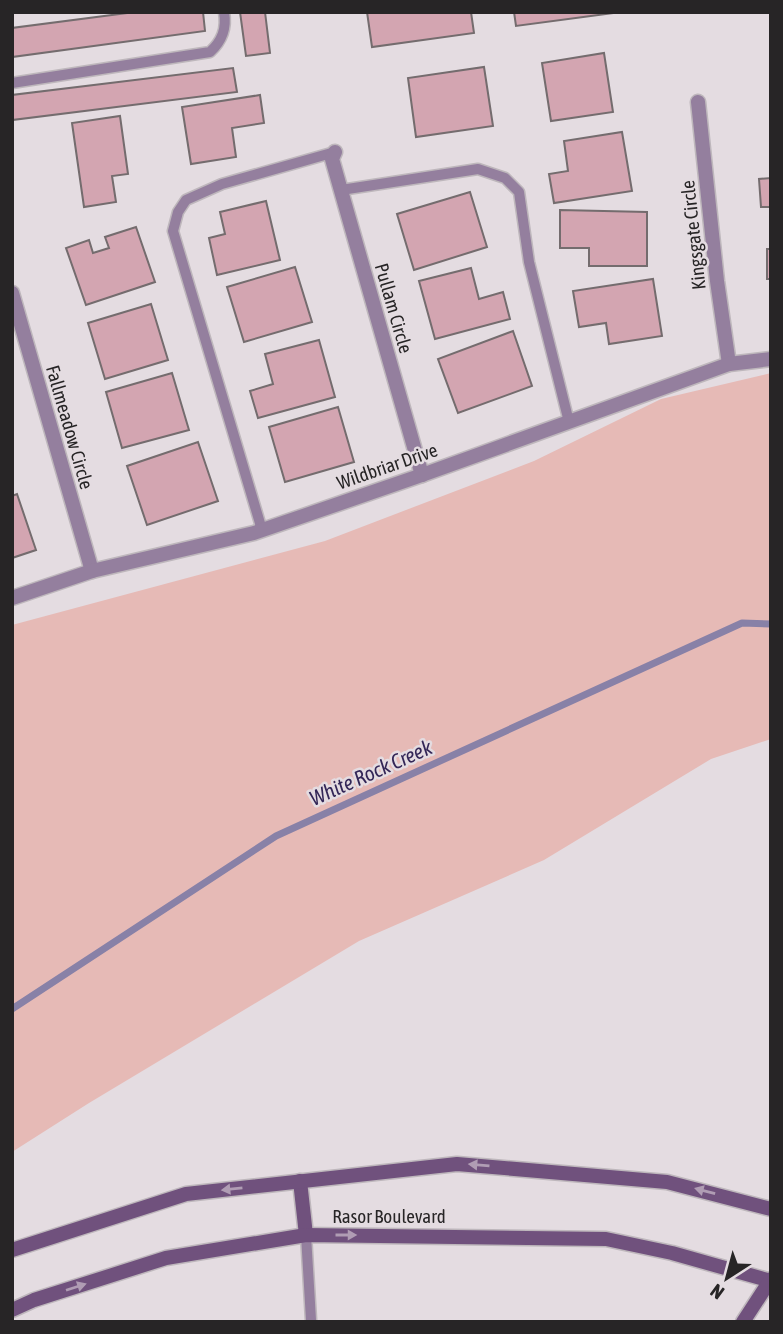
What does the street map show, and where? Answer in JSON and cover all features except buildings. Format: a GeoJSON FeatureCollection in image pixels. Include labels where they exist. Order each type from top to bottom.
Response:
{"type":"FeatureCollection","features":[{"type":"Feature","properties":{"kind":"main road","name":"Rasor Boulevard"},"geometry":{"type":"LineString","coordinates":[[12,1250],[186,1194],[457,1164],[667,1182],[771,1209]]}},
{"type":"Feature","properties":{"kind":"main road"},"geometry":{"type":"LineString","coordinates":[[300,1181],[306,1235]]}},
{"type":"Feature","properties":{"kind":"main road","name":"Rasor Boulevard"},"geometry":{"type":"LineString","coordinates":[[12,1310],[34,1300],[166,1258],[306,1235],[606,1239],[672,1253],[770,1280]]}},
{"type":"Feature","properties":{"kind":"main road"},"geometry":{"type":"LineString","coordinates":[[743,1322],[770,1280]]}},
{"type":"Feature","properties":{"kind":"street","name":"Kingsgate Circle"},"geometry":{"type":"LineString","coordinates":[[698,102],[717,281],[729,364]]}},
{"type":"Feature","properties":{"kind":"street","name":"Pullam Circle"},"geometry":{"type":"LineString","coordinates":[[335,152],[332,159],[422,475]]}},
{"type":"Feature","properties":{"kind":"street","name":"Fallmeadow Circle"},"geometry":{"type":"LineString","coordinates":[[12,293],[92,571]]}},
{"type":"Feature","properties":{"kind":"street","name":"Wildbriar Drive"},"geometry":{"type":"LineString","coordinates":[[12,598],[92,571],[262,530],[729,364],[771,359]]}},
{"type":"Feature","properties":{"kind":"lane"},"geometry":{"type":"LineString","coordinates":[[12,83],[210,52],[223,35],[226,24],[224,12]]}},
{"type":"Feature","properties":{"kind":"lane"},"geometry":{"type":"LineString","coordinates":[[262,530],[173,231],[178,212],[186,200],[222,184],[335,152]]}},
{"type":"Feature","properties":{"kind":"lane"},"geometry":{"type":"LineString","coordinates":[[341,190],[478,169],[505,178],[519,192],[529,262],[569,422]]}},
{"type":"Feature","properties":{"kind":"lane"},"geometry":{"type":"LineString","coordinates":[[306,1235],[311,1320]]}},
{"type":"Feature","properties":{"kind":"shaded area"},"geometry":{"type":"Polygon","coordinates":[[[771,373],[771,739],[711,759],[544,860],[359,941],[12,1152],[12,625],[325,541],[534,461],[661,399],[771,373]]]}},
{"type":"Feature","properties":{"kind":"waterway","name":"White Rock Creek"},"geometry":{"type":"LineString","coordinates":[[12,1009],[276,836],[742,623],[771,624]]}}]}
